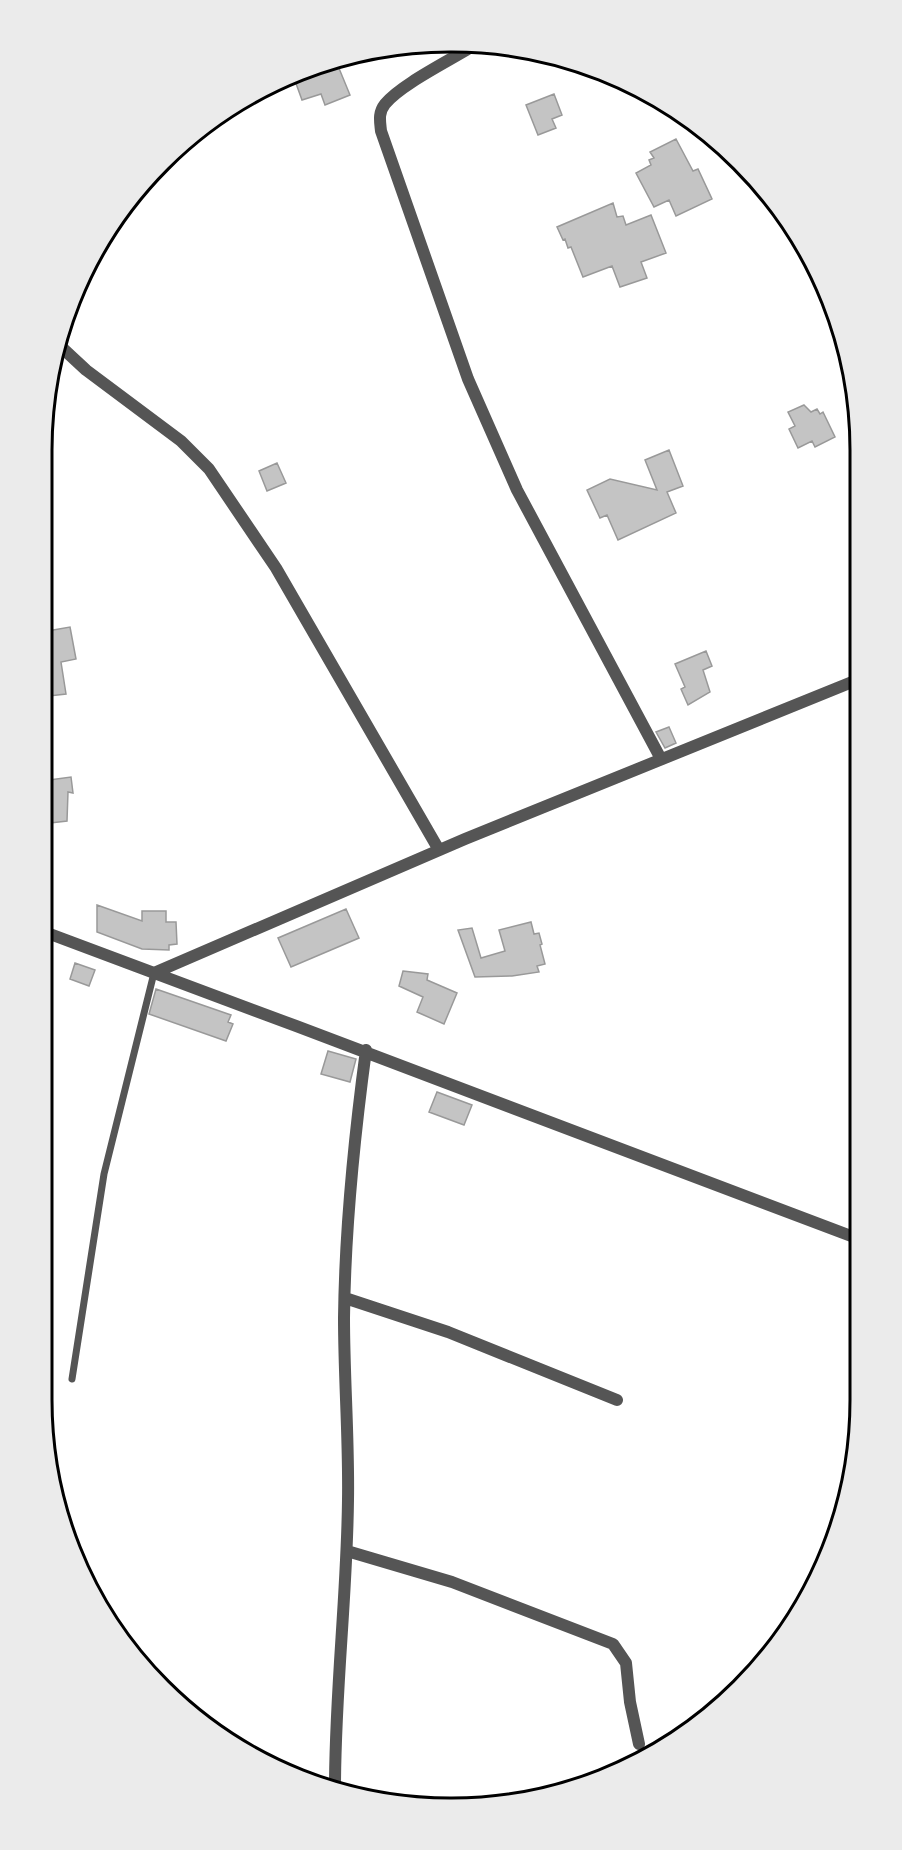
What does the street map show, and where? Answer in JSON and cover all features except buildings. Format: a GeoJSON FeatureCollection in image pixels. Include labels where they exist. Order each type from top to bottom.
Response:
{"type":"FeatureCollection","features":[{"type":"Feature","properties":{"kind":"street"},"geometry":{"type":"LineString","coordinates":[[464,53],[384,105],[379,116],[381,131],[468,379],[517,490],[661,759]]}},
{"type":"Feature","properties":{"kind":"street"},"geometry":{"type":"LineString","coordinates":[[65,351],[86,370],[181,441],[209,469],[276,568],[439,850]]}},
{"type":"Feature","properties":{"kind":"street"},"geometry":{"type":"LineString","coordinates":[[154,973],[439,850],[850,683]]}},
{"type":"Feature","properties":{"kind":"street"},"geometry":{"type":"LineString","coordinates":[[52,935],[366,1050],[660,1166],[850,1235]]}},
{"type":"Feature","properties":{"kind":"street"},"geometry":{"type":"LineString","coordinates":[[335,1780],[338,1686],[347,1551],[345,1298],[352,1160],[366,1050]]}},
{"type":"Feature","properties":{"kind":"street"},"geometry":{"type":"LineString","coordinates":[[345,1298],[448,1332],[617,1400]]}},
{"type":"Feature","properties":{"kind":"street"},"geometry":{"type":"LineString","coordinates":[[347,1551],[452,1582],[613,1644],[626,1663],[630,1702],[639,1744]]}},
{"type":"Feature","properties":{"kind":"lane"},"geometry":{"type":"LineString","coordinates":[[72,1379],[85,1280],[104,1174],[154,973]]}}]}
